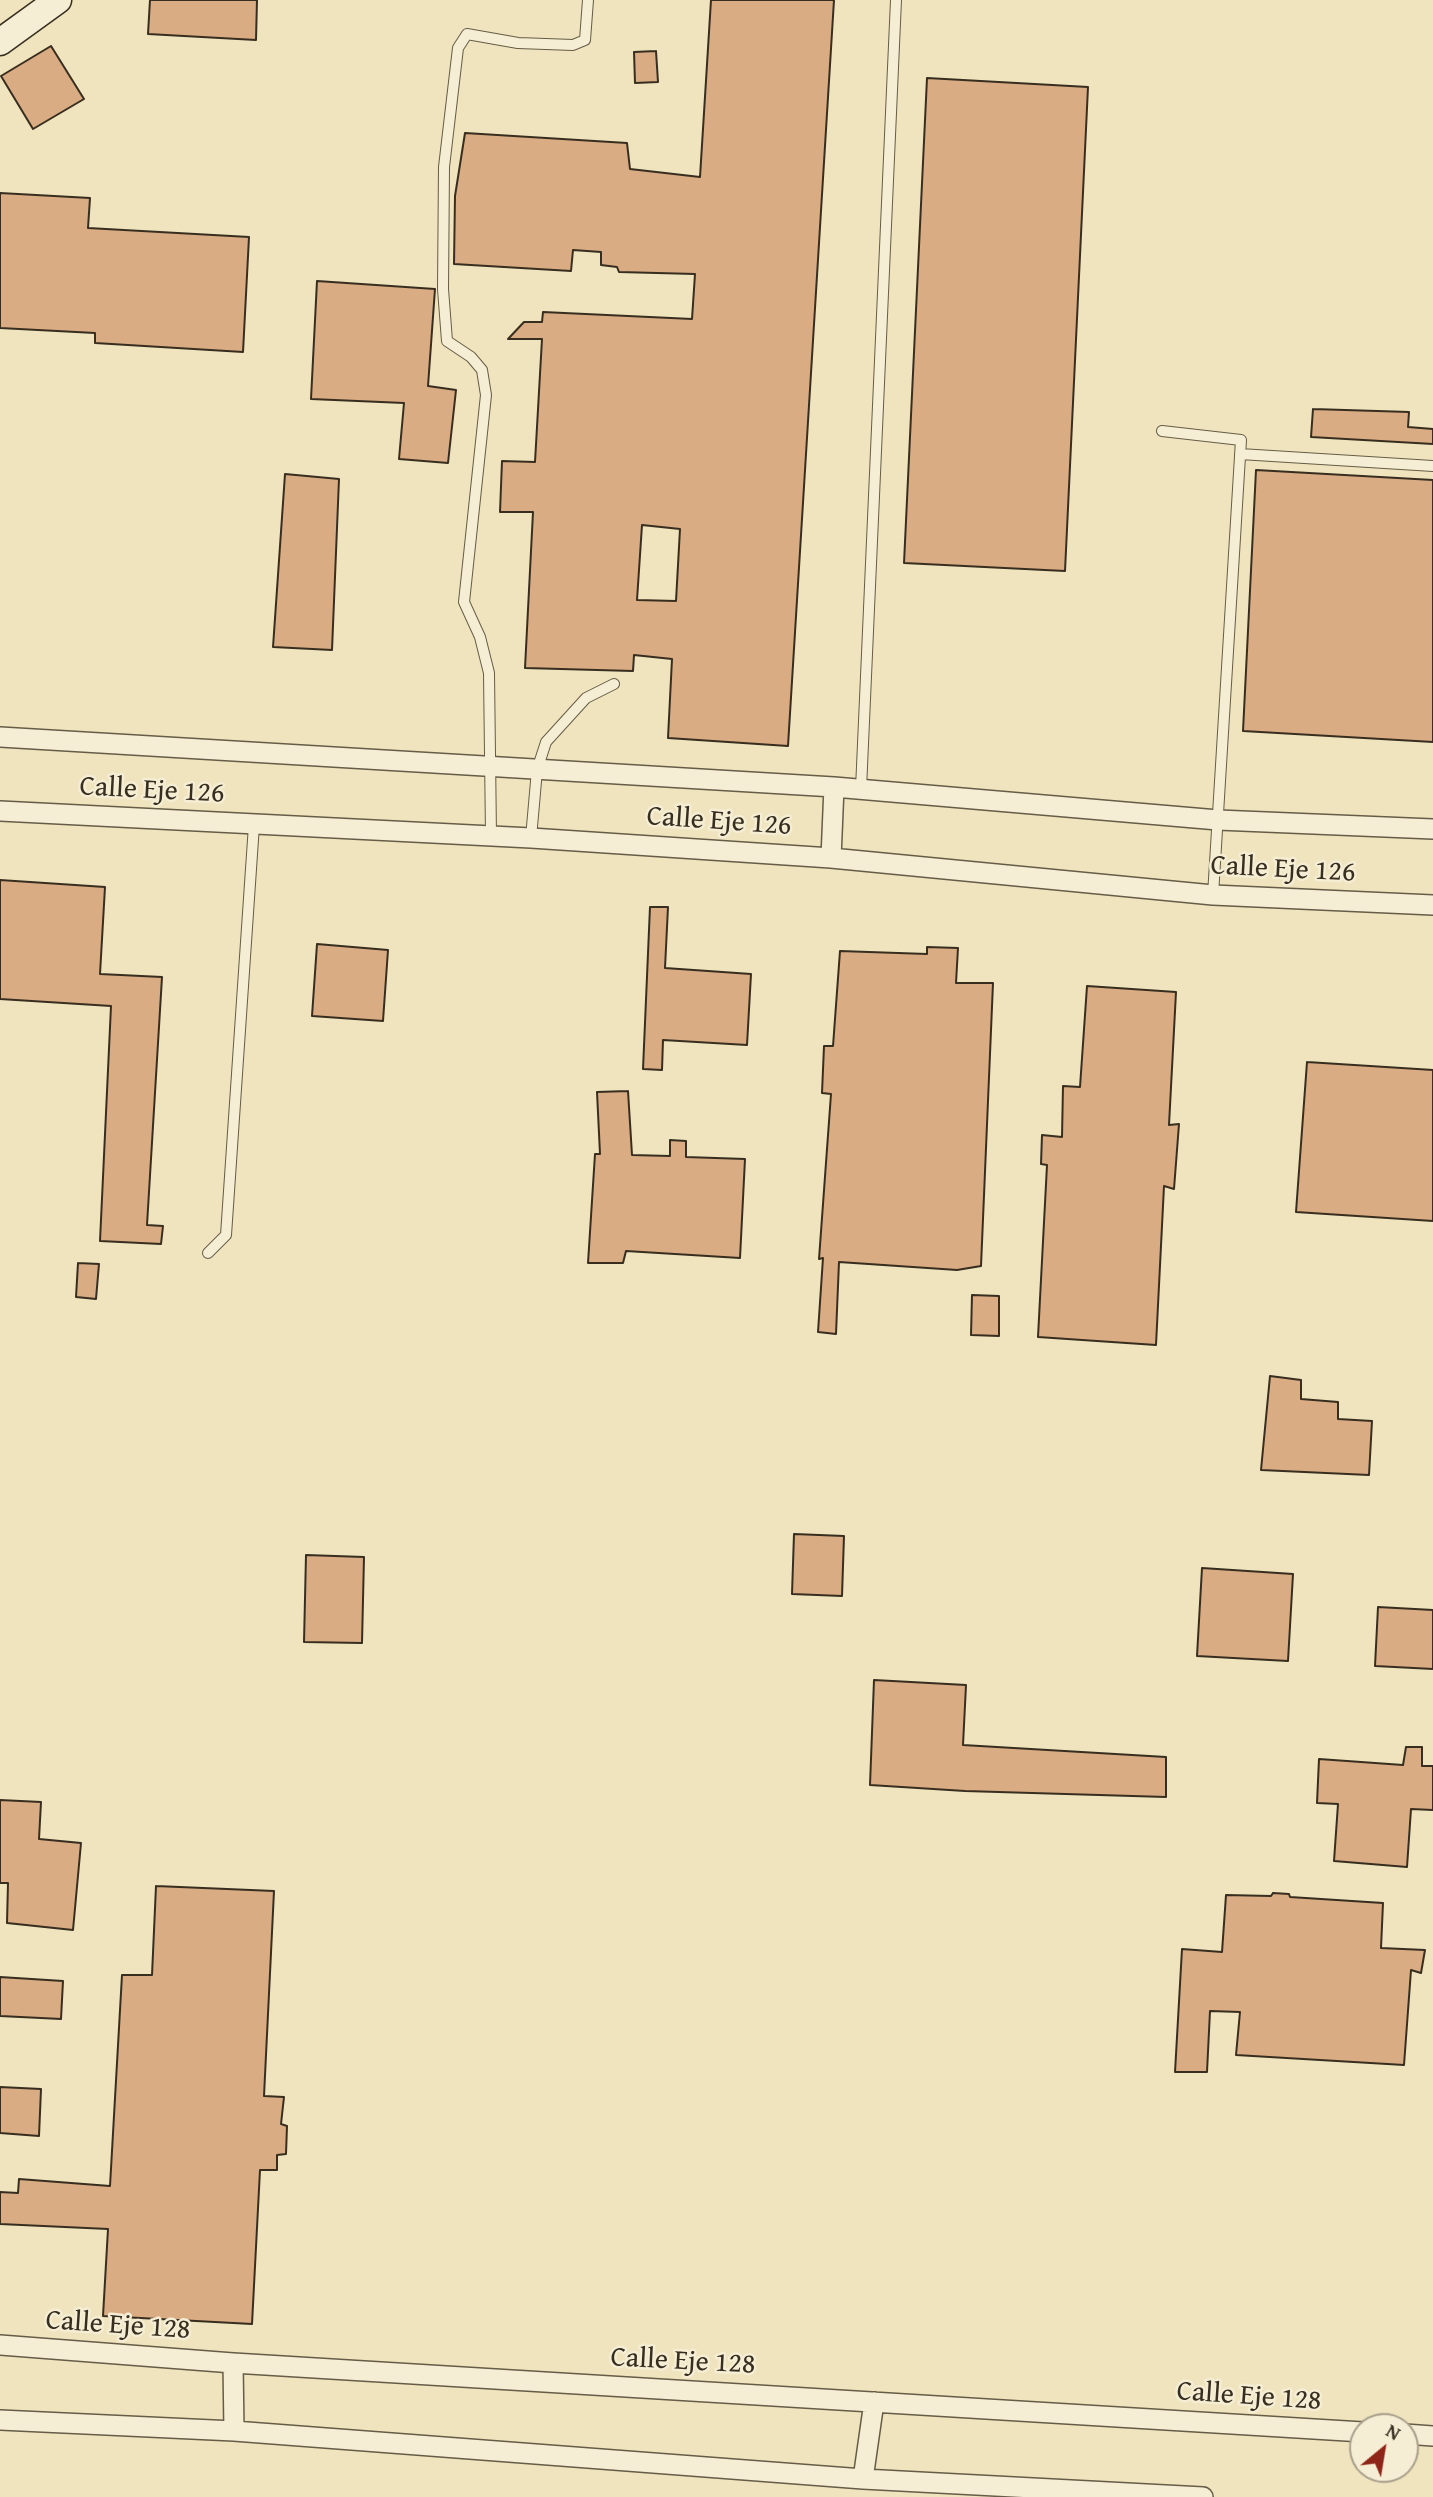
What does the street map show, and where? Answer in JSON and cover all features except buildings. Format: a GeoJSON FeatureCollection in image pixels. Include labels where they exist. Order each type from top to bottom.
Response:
{"type":"FeatureCollection","features":[{"type":"Feature","properties":{"kind":"street"},"geometry":{"type":"LineString","coordinates":[[0,42],[58,0]]}},
{"type":"Feature","properties":{"kind":"street","name":"Calle Eje 126"},"geometry":{"type":"LineString","coordinates":[[0,737],[834,786],[1218,820],[1433,829]]}},
{"type":"Feature","properties":{"kind":"street"},"geometry":{"type":"LineString","coordinates":[[831,858],[834,786]]}},
{"type":"Feature","properties":{"kind":"street","name":"Calle Eje 126"},"geometry":{"type":"LineString","coordinates":[[0,811],[531,838],[831,858],[1213,895],[1433,905]]}},
{"type":"Feature","properties":{"kind":"street","name":"Calle Eje 128"},"geometry":{"type":"LineString","coordinates":[[0,2345],[233,2362],[1349,2431]]}},
{"type":"Feature","properties":{"kind":"street"},"geometry":{"type":"LineString","coordinates":[[233,2362],[234,2431]]}},
{"type":"Feature","properties":{"kind":"street"},"geometry":{"type":"LineString","coordinates":[[863,2479],[874,2402]]}},
{"type":"Feature","properties":{"kind":"street"},"geometry":{"type":"LineString","coordinates":[[0,2420],[234,2431],[863,2479],[1203,2497]]}},
{"type":"Feature","properties":{"kind":"lane"},"geometry":{"type":"LineString","coordinates":[[491,836],[489,673],[480,636],[464,602],[486,395],[482,370],[471,357],[447,341],[443,289],[444,167],[458,48],[467,34],[518,43],[573,45],[586,40],[588,0]]}},
{"type":"Feature","properties":{"kind":"lane"},"geometry":{"type":"LineString","coordinates":[[861,789],[896,0]]}},
{"type":"Feature","properties":{"kind":"lane"},"geometry":{"type":"LineString","coordinates":[[1161,431],[1241,440],[1213,895]]}},
{"type":"Feature","properties":{"kind":"lane"},"geometry":{"type":"LineString","coordinates":[[1240,454],[1433,466]]}},
{"type":"Feature","properties":{"kind":"lane"},"geometry":{"type":"LineString","coordinates":[[531,838],[537,770],[545,742],[586,698],[614,684]]}},
{"type":"Feature","properties":{"kind":"lane"},"geometry":{"type":"LineString","coordinates":[[208,1253],[226,1236],[254,825]]}}]}
